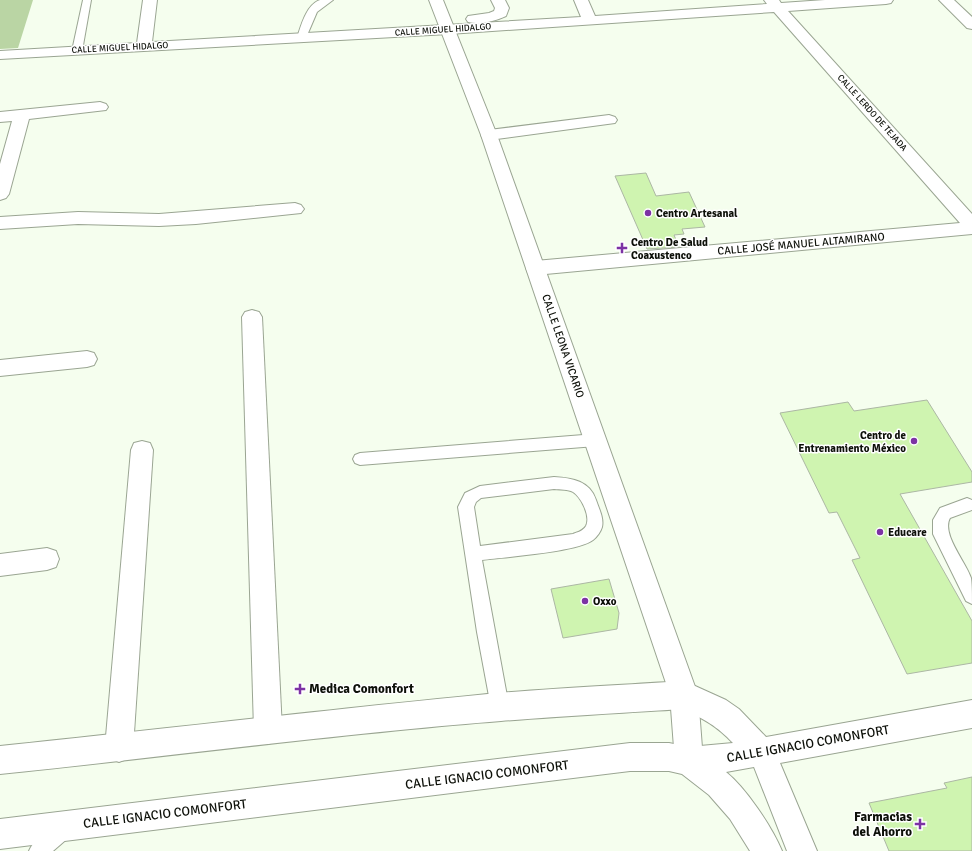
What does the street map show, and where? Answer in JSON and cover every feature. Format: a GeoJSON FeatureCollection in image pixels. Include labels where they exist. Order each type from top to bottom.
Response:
{"type":"FeatureCollection","features":[{"type":"Feature","properties":{"kind":"street"},"geometry":{"type":"LineString","coordinates":[[144,47],[150,0]]}},
{"type":"Feature","properties":{"kind":"street","name":"CALLE LEONA VICARIO"},"geometry":{"type":"LineString","coordinates":[[436,0],[489,135],[684,695],[690,761]]}},
{"type":"Feature","properties":{"kind":"street"},"geometry":{"type":"LineString","coordinates":[[447,26],[498,15],[502,8],[498,0]]}},
{"type":"Feature","properties":{"kind":"street"},"geometry":{"type":"LineString","coordinates":[[581,0],[590,20]]}},
{"type":"Feature","properties":{"kind":"street","name":"CALLE MIGUEL HIDALGO"},"geometry":{"type":"LineString","coordinates":[[0,55],[302,38],[447,26],[590,20],[619,12],[774,3],[886,0]]}},
{"type":"Feature","properties":{"kind":"street"},"geometry":{"type":"LineString","coordinates":[[946,0],[972,25]]}},
{"type":"Feature","properties":{"kind":"street","name":"CALLE LERDO DE TEJADA"},"geometry":{"type":"LineString","coordinates":[[774,3],[972,227]]}},
{"type":"Feature","properties":{"kind":"street"},"geometry":{"type":"LineString","coordinates":[[0,117],[100,107]]}},
{"type":"Feature","properties":{"kind":"street"},"geometry":{"type":"LineString","coordinates":[[0,194],[22,115]]}},
{"type":"Feature","properties":{"kind":"street"},"geometry":{"type":"LineString","coordinates":[[489,135],[609,120]]}},
{"type":"Feature","properties":{"kind":"street"},"geometry":{"type":"LineString","coordinates":[[0,223],[78,218],[159,220],[295,209]]}},
{"type":"Feature","properties":{"kind":"street","name":"CALLE JOSÉ MANUEL ALTAMIRANO"},"geometry":{"type":"LineString","coordinates":[[535,268],[972,227]]}},
{"type":"Feature","properties":{"kind":"street"},"geometry":{"type":"LineString","coordinates":[[252,317],[268,730]]}},
{"type":"Feature","properties":{"kind":"street"},"geometry":{"type":"LineString","coordinates":[[0,368],[87,359]]}},
{"type":"Feature","properties":{"kind":"street"},"geometry":{"type":"LineString","coordinates":[[119,748],[142,450]]}},
{"type":"Feature","properties":{"kind":"street"},"geometry":{"type":"LineString","coordinates":[[0,565],[47,559]]}},
{"type":"Feature","properties":{"kind":"street"},"geometry":{"type":"LineString","coordinates":[[0,760],[119,748],[268,730],[500,707],[684,695],[716,710],[729,719],[762,753],[802,851]]}},
{"type":"Feature","properties":{"kind":"street","name":"CALLE IGNACIO COMONFORT"},"geometry":{"type":"LineString","coordinates":[[0,834],[630,757],[669,757],[690,761],[715,760],[762,753],[972,714]]}},
{"type":"Feature","properties":{"kind":"street"},"geometry":{"type":"LineString","coordinates":[[690,761],[719,785],[740,809],[767,851]]}},
{"type":"Feature","properties":{"kind":"lane"},"geometry":{"type":"LineString","coordinates":[[77,51],[87,0]]}},
{"type":"Feature","properties":{"kind":"lane"},"geometry":{"type":"LineString","coordinates":[[302,38],[310,15],[317,7],[329,0]]}},
{"type":"Feature","properties":{"kind":"lane"},"geometry":{"type":"LineString","coordinates":[[360,459],[596,440]]}},
{"type":"Feature","properties":{"kind":"lane"},"geometry":{"type":"LineString","coordinates":[[473,554],[573,541],[588,535],[594,527],[595,519],[587,495],[577,487],[567,484],[554,483],[480,492],[472,495],[467,500],[466,507],[473,554],[487,645],[500,707]]}},
{"type":"Feature","properties":{"kind":"lane"},"geometry":{"type":"LineString","coordinates":[[967,504],[945,514],[941,520],[941,534],[972,596]]}},
{"type":"Feature","properties":{"kind":"lane"},"geometry":{"type":"LineString","coordinates":[[39,851],[67,826]]}},
{"type":"Feature","properties":{"kind":"green space"},"geometry":{"type":"Polygon","coordinates":[[[0,0],[33,0],[18,48],[0,49],[0,0]]]}},
{"type":"Feature","properties":{"kind":"building","name":"Centro Artesanal"},"geometry":{"type":"Polygon","coordinates":[[[646,173],[656,196],[689,192],[705,227],[682,229],[684,234],[674,235],[679,247],[647,249],[615,176],[646,173]]]}},
{"type":"Feature","properties":{"kind":"building","name":"Educare"},"geometry":{"type":"Polygon","coordinates":[[[927,400],[972,472],[972,482],[900,494],[972,621],[972,663],[907,674],[852,560],[860,558],[837,512],[829,513],[780,413],[848,402],[854,411],[927,400]]]}},
{"type":"Feature","properties":{"kind":"building","name":"Oxxo"},"geometry":{"type":"Polygon","coordinates":[[[609,579],[619,613],[617,629],[563,638],[551,589],[609,579]]]}},
{"type":"Feature","properties":{"kind":"building","name":"Farmacias del Ahorro"},"geometry":{"type":"Polygon","coordinates":[[[972,777],[972,851],[889,851],[869,803],[947,788],[944,783],[972,777]]]}},
{"type":"Feature","properties":{"kind":"place","name":"Centro Artesanal"},"geometry":{"type":"Point","coordinates":[648,213]}},
{"type":"Feature","properties":{"kind":"place","name":"Centro De Salud Coaxustenco"},"geometry":{"type":"Point","coordinates":[622,248]}},
{"type":"Feature","properties":{"kind":"place","name":"Centro de Entrenamiento México"},"geometry":{"type":"Point","coordinates":[914,441]}},
{"type":"Feature","properties":{"kind":"place","name":"Educare"},"geometry":{"type":"Point","coordinates":[880,532]}},
{"type":"Feature","properties":{"kind":"place","name":"Oxxo"},"geometry":{"type":"Point","coordinates":[585,601]}},
{"type":"Feature","properties":{"kind":"place","name":"Medica Comonfort"},"geometry":{"type":"Point","coordinates":[300,689]}},
{"type":"Feature","properties":{"kind":"place","name":"Farmacias del Ahorro"},"geometry":{"type":"Point","coordinates":[920,824]}}]}
